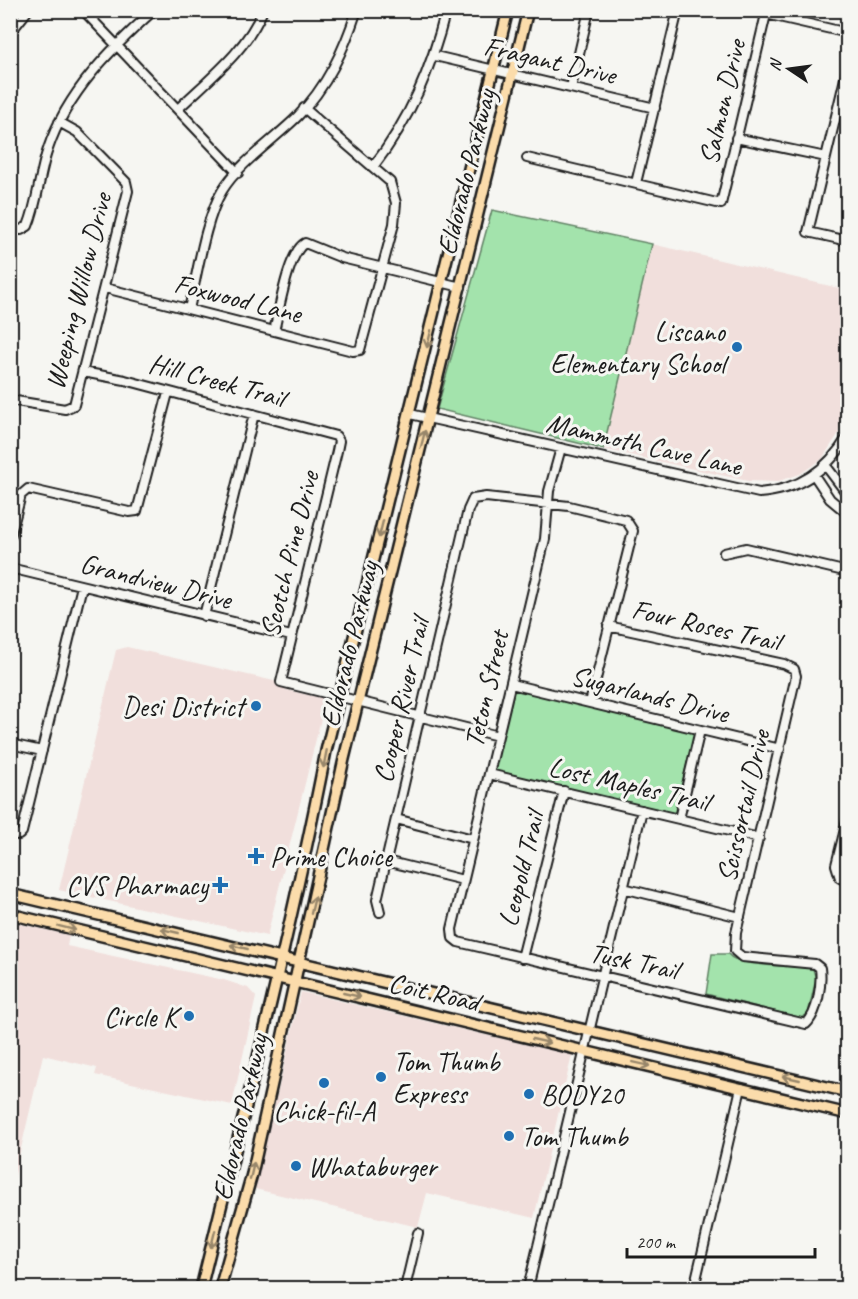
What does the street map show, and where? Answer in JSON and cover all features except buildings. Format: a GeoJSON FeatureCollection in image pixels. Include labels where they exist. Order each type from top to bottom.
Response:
{"type":"FeatureCollection","features":[{"type":"Feature","properties":{"kind":"main road","name":"Eldorado Parkway"},"geometry":{"type":"LineString","coordinates":[[201,1288],[278,978],[340,696],[508,10]]}},
{"type":"Feature","properties":{"kind":"main road","name":"Eldorado Parkway"},"geometry":{"type":"LineString","coordinates":[[220,1288],[263,1123],[358,701],[528,10]]}},
{"type":"Feature","properties":{"kind":"main road"},"geometry":{"type":"LineString","coordinates":[[315,814],[333,818]]}},
{"type":"Feature","properties":{"kind":"main road","name":"Coit Road"},"geometry":{"type":"LineString","coordinates":[[10,894],[848,1092]]}},
{"type":"Feature","properties":{"kind":"main road"},"geometry":{"type":"LineString","coordinates":[[27,918],[32,899]]}},
{"type":"Feature","properties":{"kind":"main road","name":"Coit Road"},"geometry":{"type":"LineString","coordinates":[[10,914],[848,1114]]}},
{"type":"Feature","properties":{"kind":"main road"},"geometry":{"type":"LineString","coordinates":[[138,945],[144,925]]}},
{"type":"Feature","properties":{"kind":"main road"},"geometry":{"type":"LineString","coordinates":[[243,1118],[263,1123]]}},
{"type":"Feature","properties":{"kind":"street"},"geometry":{"type":"LineString","coordinates":[[10,33],[28,10]]}},
{"type":"Feature","properties":{"kind":"street"},"geometry":{"type":"LineString","coordinates":[[83,10],[179,108],[238,173]]}},
{"type":"Feature","properties":{"kind":"street"},"geometry":{"type":"LineString","coordinates":[[10,228],[25,229],[30,222],[47,150],[59,122],[81,85],[117,44],[154,10]]}},
{"type":"Feature","properties":{"kind":"street"},"geometry":{"type":"LineString","coordinates":[[179,108],[238,52],[256,27],[263,10]]}},
{"type":"Feature","properties":{"kind":"street"},"geometry":{"type":"LineString","coordinates":[[189,309],[216,204],[224,188],[304,108],[340,56],[357,10]]}},
{"type":"Feature","properties":{"kind":"street"},"geometry":{"type":"LineString","coordinates":[[373,167],[408,116],[435,56],[446,10]]}},
{"type":"Feature","properties":{"kind":"street"},"geometry":{"type":"LineString","coordinates":[[571,88],[589,10]]}},
{"type":"Feature","properties":{"kind":"street"},"geometry":{"type":"LineString","coordinates":[[527,158],[636,183],[678,10]]}},
{"type":"Feature","properties":{"kind":"street"},"geometry":{"type":"LineString","coordinates":[[766,12],[848,33]]}},
{"type":"Feature","properties":{"kind":"street","name":"Salmon Drive"},"geometry":{"type":"LineString","coordinates":[[636,183],[721,204],[766,12]]}},
{"type":"Feature","properties":{"kind":"street","name":"Fragant Drive"},"geometry":{"type":"LineString","coordinates":[[435,56],[655,108]]}},
{"type":"Feature","properties":{"kind":"street"},"geometry":{"type":"LineString","coordinates":[[848,66],[808,232],[848,242]]}},
{"type":"Feature","properties":{"kind":"street"},"geometry":{"type":"LineString","coordinates":[[304,108],[390,182],[396,203],[394,225],[383,267]]}},
{"type":"Feature","properties":{"kind":"street","name":"Weeping Willow Drive"},"geometry":{"type":"LineString","coordinates":[[10,400],[30,401],[65,409],[73,407],[105,288],[127,185],[77,132],[59,122]]}},
{"type":"Feature","properties":{"kind":"street"},"geometry":{"type":"LineString","coordinates":[[736,138],[826,157]]}},
{"type":"Feature","properties":{"kind":"street"},"geometry":{"type":"LineString","coordinates":[[274,331],[292,262],[303,244],[342,258],[460,287]]}},
{"type":"Feature","properties":{"kind":"street","name":"Foxwood Lane"},"geometry":{"type":"LineString","coordinates":[[105,288],[353,351],[360,350],[383,267]]}},
{"type":"Feature","properties":{"kind":"street","name":"Hill Creek Trail"},"geometry":{"type":"LineString","coordinates":[[83,372],[125,380],[337,437]]}},
{"type":"Feature","properties":{"kind":"street"},"geometry":{"type":"LineString","coordinates":[[10,537],[21,495],[26,489],[36,489],[129,512],[137,511],[168,393]]}},
{"type":"Feature","properties":{"kind":"street"},"geometry":{"type":"LineString","coordinates":[[204,616],[254,414]]}},
{"type":"Feature","properties":{"kind":"street","name":"Mammoth Cave Lane"},"geometry":{"type":"LineString","coordinates":[[410,414],[739,491],[759,493],[781,492],[814,475],[826,466],[848,436]]}},
{"type":"Feature","properties":{"kind":"street","name":"Scotch Pine Drive"},"geometry":{"type":"LineString","coordinates":[[337,437],[337,451],[281,682],[340,696]]}},
{"type":"Feature","properties":{"kind":"street","name":"Teton Street"},"geometry":{"type":"LineString","coordinates":[[453,938],[452,929],[463,880],[545,539],[549,504],[561,448]]}},
{"type":"Feature","properties":{"kind":"street"},"geometry":{"type":"LineString","coordinates":[[826,466],[848,495]]}},
{"type":"Feature","properties":{"kind":"street"},"geometry":{"type":"LineString","coordinates":[[814,475],[830,499],[848,514]]}},
{"type":"Feature","properties":{"kind":"street","name":"Cooper River Trail"},"geometry":{"type":"LineString","coordinates":[[380,912],[377,900],[468,510],[473,499],[486,497],[549,504]]}},
{"type":"Feature","properties":{"kind":"street"},"geometry":{"type":"LineString","coordinates":[[549,504],[593,511],[626,520],[633,531],[590,703]]}},
{"type":"Feature","properties":{"kind":"street"},"geometry":{"type":"LineString","coordinates":[[724,553],[746,548],[848,572]]}},
{"type":"Feature","properties":{"kind":"street","name":"Grandview Drive"},"geometry":{"type":"LineString","coordinates":[[10,568],[291,636]]}},
{"type":"Feature","properties":{"kind":"street"},"geometry":{"type":"LineString","coordinates":[[10,834],[21,834],[82,586]]}},
{"type":"Feature","properties":{"kind":"street","name":"Four Roses Trail"},"geometry":{"type":"LineString","coordinates":[[608,626],[784,664],[794,669]]}},
{"type":"Feature","properties":{"kind":"street","name":"Scissortail Drive"},"geometry":{"type":"LineString","coordinates":[[794,669],[796,676],[740,917],[736,954],[754,959],[815,964],[820,968],[818,996],[811,1020],[806,1024]]}},
{"type":"Feature","properties":{"kind":"street","name":"Sugarlands Drive"},"geometry":{"type":"LineString","coordinates":[[510,684],[780,749]]}},
{"type":"Feature","properties":{"kind":"street"},"geometry":{"type":"LineString","coordinates":[[340,696],[498,736]]}},
{"type":"Feature","properties":{"kind":"street"},"geometry":{"type":"LineString","coordinates":[[679,819],[700,730]]}},
{"type":"Feature","properties":{"kind":"street"},"geometry":{"type":"LineString","coordinates":[[10,744],[42,751]]}},
{"type":"Feature","properties":{"kind":"street","name":"Lost Maples Trail"},"geometry":{"type":"LineString","coordinates":[[489,774],[759,838]]}},
{"type":"Feature","properties":{"kind":"street","name":"Leopold Trail"},"geometry":{"type":"LineString","coordinates":[[522,958],[564,791]]}},
{"type":"Feature","properties":{"kind":"street"},"geometry":{"type":"LineString","coordinates":[[528,1288],[642,810]]}},
{"type":"Feature","properties":{"kind":"street"},"geometry":{"type":"LineString","coordinates":[[848,817],[836,865],[837,874],[848,882]]}},
{"type":"Feature","properties":{"kind":"street"},"geometry":{"type":"LineString","coordinates":[[396,819],[473,839]]}},
{"type":"Feature","properties":{"kind":"street"},"geometry":{"type":"LineString","coordinates":[[386,861],[463,880]]}},
{"type":"Feature","properties":{"kind":"street"},"geometry":{"type":"LineString","coordinates":[[623,888],[740,917]]}},
{"type":"Feature","properties":{"kind":"street","name":"Tusk Trail"},"geometry":{"type":"LineString","coordinates":[[453,938],[458,942],[602,978],[806,1024]]}},
{"type":"Feature","properties":{"kind":"street"},"geometry":{"type":"LineString","coordinates":[[694,1288],[741,1088]]}},
{"type":"Feature","properties":{"kind":"street"},"geometry":{"type":"LineString","coordinates":[[405,1288],[418,1233]]}},
{"type":"Feature","properties":{"kind":"shaded area","name":"Liscano Elementary School"},"geometry":{"type":"Polygon","coordinates":[[[652,244],[847,290],[847,404],[839,433],[822,459],[800,474],[776,482],[748,481],[603,449],[652,244]]]}},
{"type":"Feature","properties":{"kind":"shaded area"},"geometry":{"type":"Polygon","coordinates":[[[127,647],[274,681],[287,690],[326,699],[267,936],[59,890],[116,650],[127,647]]]}},
{"type":"Feature","properties":{"kind":"shaded area"},"geometry":{"type":"Polygon","coordinates":[[[11,922],[69,935],[67,946],[224,980],[248,988],[256,997],[232,1105],[95,1075],[97,1068],[43,1055],[11,1191],[11,922]]]}},
{"type":"Feature","properties":{"kind":"shaded area"},"geometry":{"type":"Polygon","coordinates":[[[301,992],[572,1055],[534,1218],[427,1193],[418,1227],[255,1189],[301,992]]]}},
{"type":"Feature","properties":{"kind":"green space"},"geometry":{"type":"Polygon","coordinates":[[[492,210],[652,244],[603,449],[437,409],[492,210]]]}},
{"type":"Feature","properties":{"kind":"green space"},"geometry":{"type":"Polygon","coordinates":[[[514,688],[695,732],[674,815],[493,770],[514,688]]]}},
{"type":"Feature","properties":{"kind":"green space"},"geometry":{"type":"Polygon","coordinates":[[[712,954],[728,954],[734,959],[755,964],[813,969],[816,979],[808,1014],[801,1018],[706,994],[712,954]]]}},
{"type":"Feature","properties":{"kind":"place","name":"Liscano Elementary School"},"geometry":{"type":"Point","coordinates":[737,347]}},
{"type":"Feature","properties":{"kind":"place","name":"Desi District"},"geometry":{"type":"Point","coordinates":[256,706]}},
{"type":"Feature","properties":{"kind":"place","name":"Prime Choice"},"geometry":{"type":"Point","coordinates":[256,856]}},
{"type":"Feature","properties":{"kind":"place","name":"CVS Pharmacy"},"geometry":{"type":"Point","coordinates":[220,885]}},
{"type":"Feature","properties":{"kind":"place","name":"Circle K"},"geometry":{"type":"Point","coordinates":[189,1016]}},
{"type":"Feature","properties":{"kind":"place","name":"Tom Thumb Express"},"geometry":{"type":"Point","coordinates":[381,1077]}},
{"type":"Feature","properties":{"kind":"place","name":"Chick-fil-A"},"geometry":{"type":"Point","coordinates":[324,1083]}},
{"type":"Feature","properties":{"kind":"place","name":"BODY20"},"geometry":{"type":"Point","coordinates":[529,1094]}},
{"type":"Feature","properties":{"kind":"place","name":"Tom Thumb"},"geometry":{"type":"Point","coordinates":[509,1136]}},
{"type":"Feature","properties":{"kind":"place","name":"Whataburger"},"geometry":{"type":"Point","coordinates":[296,1166]}}]}
